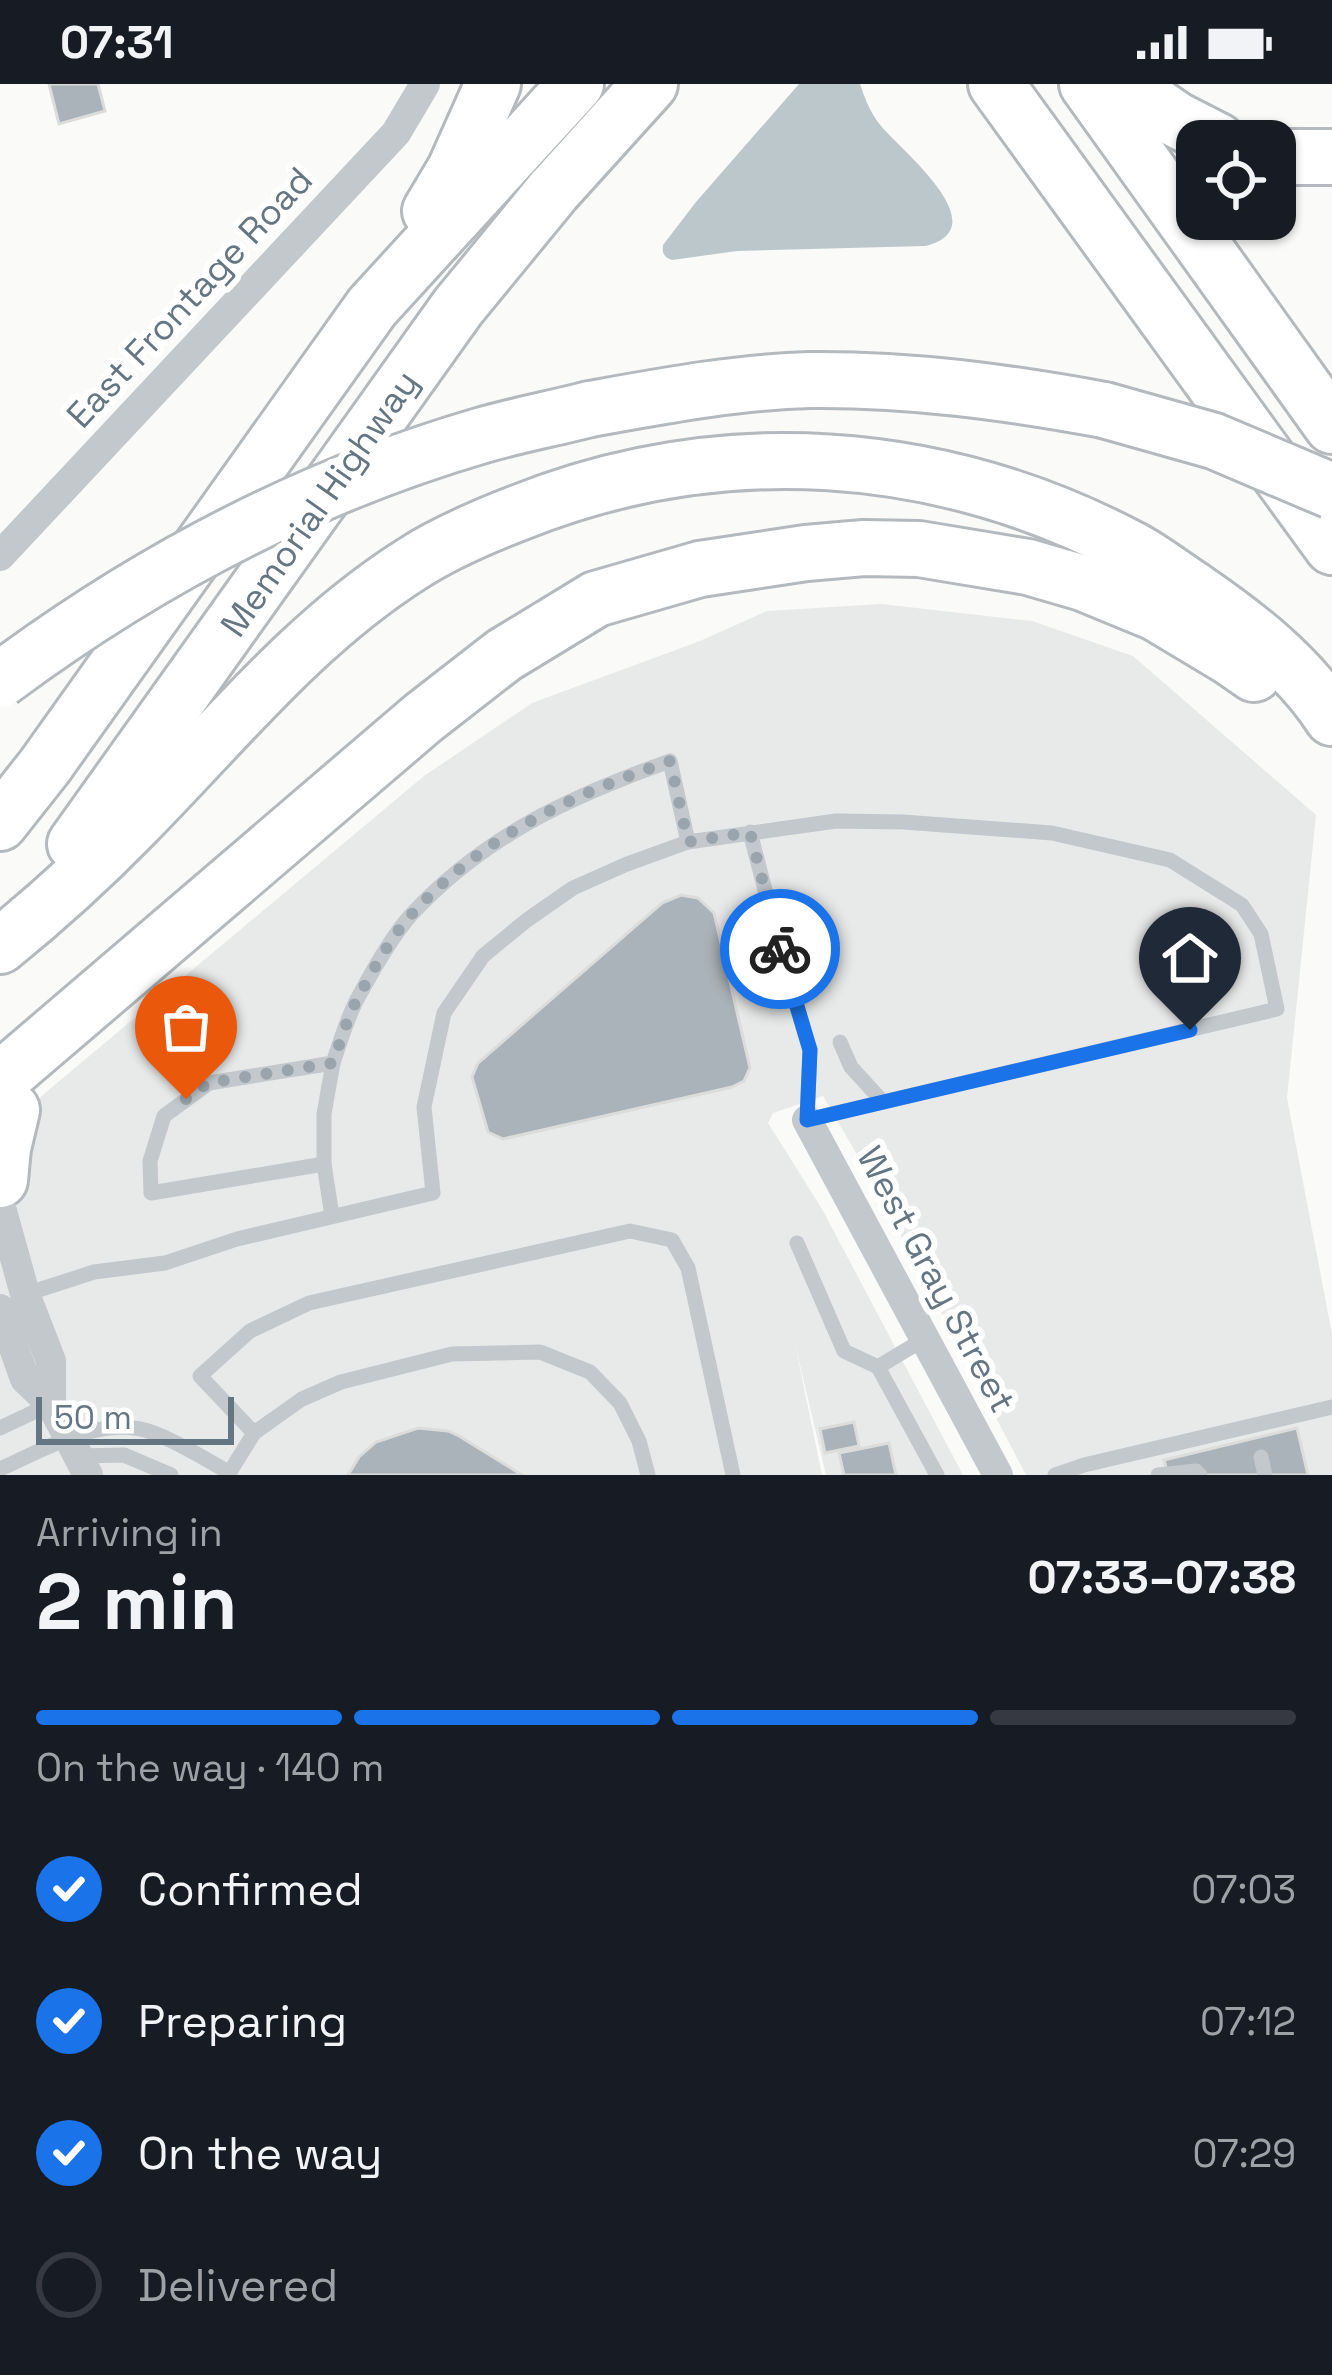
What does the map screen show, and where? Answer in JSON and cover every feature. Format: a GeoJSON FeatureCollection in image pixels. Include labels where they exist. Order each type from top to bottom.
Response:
{"type":"FeatureCollection","features":[{"type":"Feature","properties":{"kind":"highway"},"geometry":{"type":"LineString","coordinates":[[371,307],[455,169],[493,84]]}},
{"type":"Feature","properties":{"kind":"highway","name":"Memorial Highway"},"geometry":{"type":"LineString","coordinates":[[0,824],[371,307],[576,84]]}},
{"type":"Feature","properties":{"kind":"highway","name":"Memorial Highway"},"geometry":{"type":"LineString","coordinates":[[0,933],[94,821],[458,307],[650,84]]}},
{"type":"Feature","properties":{"kind":"highway"},"geometry":{"type":"LineString","coordinates":[[996,84],[1332,547]]}},
{"type":"Feature","properties":{"kind":"highway"},"geometry":{"type":"LineString","coordinates":[[1087,84],[1332,427]]}},
{"type":"Feature","properties":{"kind":"highway"},"geometry":{"type":"LineString","coordinates":[[1124,84],[1177,120]]}},
{"type":"Feature","properties":{"kind":"highway"},"geometry":{"type":"LineString","coordinates":[[1296,157],[1332,157]]}},
{"type":"Feature","properties":{"kind":"highway"},"geometry":{"type":"LineString","coordinates":[[0,680],[115,600],[299,503],[482,435],[590,409],[732,387],[806,380],[942,385],[1010,393],[1104,410],[1214,441],[1332,491]]}},
{"type":"Feature","properties":{"kind":"highway"},"geometry":{"type":"LineString","coordinates":[[0,946],[134,825],[311,640],[374,589],[415,561],[504,518],[612,480],[676,468],[736,461],[856,464],[918,472],[1028,502],[1137,551],[1230,614],[1304,680],[1332,718]]}},
{"type":"Feature","properties":{"kind":"highway"},"geometry":{"type":"LineString","coordinates":[[0,1180],[4,1104],[423,718],[504,655],[596,599],[700,569],[864,548],[919,549],[1028,567],[1083,583],[1156,614],[1232,658],[1332,734]]}},
{"type":"Feature","properties":{"kind":"street","name":"East Frontage Road"},"geometry":{"type":"LineString","coordinates":[[0,556],[396,133],[425,84]]}},
{"type":"Feature","properties":{"kind":"street","name":"West Gray Street"},"geometry":{"type":"LineString","coordinates":[[807,1120],[998,1475]]}},
{"type":"Feature","properties":{"kind":"street"},"geometry":{"type":"LineString","coordinates":[[0,1204],[8,1302],[51,1360],[51,1404],[78,1456]]}},
{"type":"Feature","properties":{"kind":"lane"},"geometry":{"type":"LineString","coordinates":[[332,1216],[324,1164],[324,1114],[333,1063],[357,997],[408,919],[467,862],[530,819],[670,761],[688,842]]}},
{"type":"Feature","properties":{"kind":"lane"},"geometry":{"type":"LineString","coordinates":[[8,1302],[94,1272],[165,1263],[237,1240],[434,1193],[424,1107],[444,1012],[483,956],[573,888],[688,842],[750,832],[836,821],[903,822],[1052,833],[1170,860],[1242,905],[1261,934],[1277,1009],[807,1120],[810,1050],[750,832]]}},
{"type":"Feature","properties":{"kind":"lane"},"geometry":{"type":"LineString","coordinates":[[840,1042],[851,1067],[883,1102]]}},
{"type":"Feature","properties":{"kind":"lane"},"geometry":{"type":"LineString","coordinates":[[324,1164],[151,1193],[150,1161],[164,1116],[208,1083],[333,1063]]}},
{"type":"Feature","properties":{"kind":"lane"},"geometry":{"type":"LineString","coordinates":[[254,1433],[200,1376],[250,1331],[309,1303],[630,1231],[672,1240],[688,1268],[733,1475]]}},
{"type":"Feature","properties":{"kind":"lane"},"geometry":{"type":"LineString","coordinates":[[797,1244],[844,1351],[878,1367],[937,1475]]}},
{"type":"Feature","properties":{"kind":"lane"},"geometry":{"type":"LineString","coordinates":[[878,1367],[926,1338]]}},
{"type":"Feature","properties":{"kind":"lane"},"geometry":{"type":"LineString","coordinates":[[78,1456],[120,1425],[152,1432],[229,1474],[254,1433],[302,1400],[341,1382],[452,1354],[541,1352],[590,1372],[620,1402],[639,1441],[648,1475]]}},
{"type":"Feature","properties":{"kind":"lane"},"geometry":{"type":"LineString","coordinates":[[0,1428],[51,1404]]}},
{"type":"Feature","properties":{"kind":"lane"},"geometry":{"type":"LineString","coordinates":[[1062,1474],[1332,1407]]}},
{"type":"Feature","properties":{"kind":"lane"},"geometry":{"type":"LineString","coordinates":[[0,1469],[78,1456],[124,1455],[171,1475]]}},
{"type":"Feature","properties":{"kind":"lane"},"geometry":{"type":"LineString","coordinates":[[1261,1457],[1264,1475]]}},
{"type":"Feature","properties":{"kind":"lane"},"geometry":{"type":"LineString","coordinates":[[1158,1475],[1200,1475]]}},
{"type":"Feature","properties":{"kind":"shaded area"},"geometry":{"type":"Polygon","coordinates":[[[799,84],[860,84],[877,121],[924,170],[949,207],[952,223],[945,237],[925,246],[737,251],[667,258],[663,245],[799,84]]]}},
{"type":"Feature","properties":{"kind":"shaded area"},"geometry":{"type":"Polygon","coordinates":[[[881,604],[1032,621],[1133,656],[1316,815],[1287,1098],[1332,1334],[1332,1475],[1026,1475],[823,1096],[773,1113],[768,1123],[822,1209],[963,1475],[826,1475],[795,1344],[822,1475],[0,1475],[0,1138],[45,1093],[424,776],[532,703],[767,611],[881,604]]]}},
{"type":"Feature","properties":{"kind":"building"},"geometry":{"type":"Polygon","coordinates":[[[49,84],[98,84],[105,111],[59,124],[49,84]]]}},
{"type":"Feature","properties":{"kind":"building"},"geometry":{"type":"Polygon","coordinates":[[[681,895],[698,898],[714,913],[750,1068],[744,1081],[503,1139],[488,1132],[472,1077],[478,1063],[662,903],[681,895]]]}},
{"type":"Feature","properties":{"kind":"building"},"geometry":{"type":"Polygon","coordinates":[[[854,1422],[859,1446],[825,1453],[820,1429],[854,1422]]]}},
{"type":"Feature","properties":{"kind":"building"},"geometry":{"type":"Polygon","coordinates":[[[418,1428],[448,1431],[522,1475],[348,1475],[376,1442],[418,1428]]]}},
{"type":"Feature","properties":{"kind":"building"},"geometry":{"type":"Polygon","coordinates":[[[1297,1428],[1308,1475],[1168,1475],[1164,1460],[1297,1428]]]}},
{"type":"Feature","properties":{"kind":"building"},"geometry":{"type":"Polygon","coordinates":[[[889,1443],[896,1475],[844,1475],[839,1453],[889,1443]]]}},
{"type":"Feature","properties":{"kind":"way so far"},"geometry":{"type":"LineString","coordinates":[[186,1099],[208,1083],[333,1063],[357,997],[408,919],[467,862],[530,819],[670,761],[688,842],[750,832],[780,949]]}},
{"type":"Feature","properties":{"kind":"route"},"geometry":{"type":"LineString","coordinates":[[780,949],[810,1050],[807,1120],[1190,1030]]}}]}
